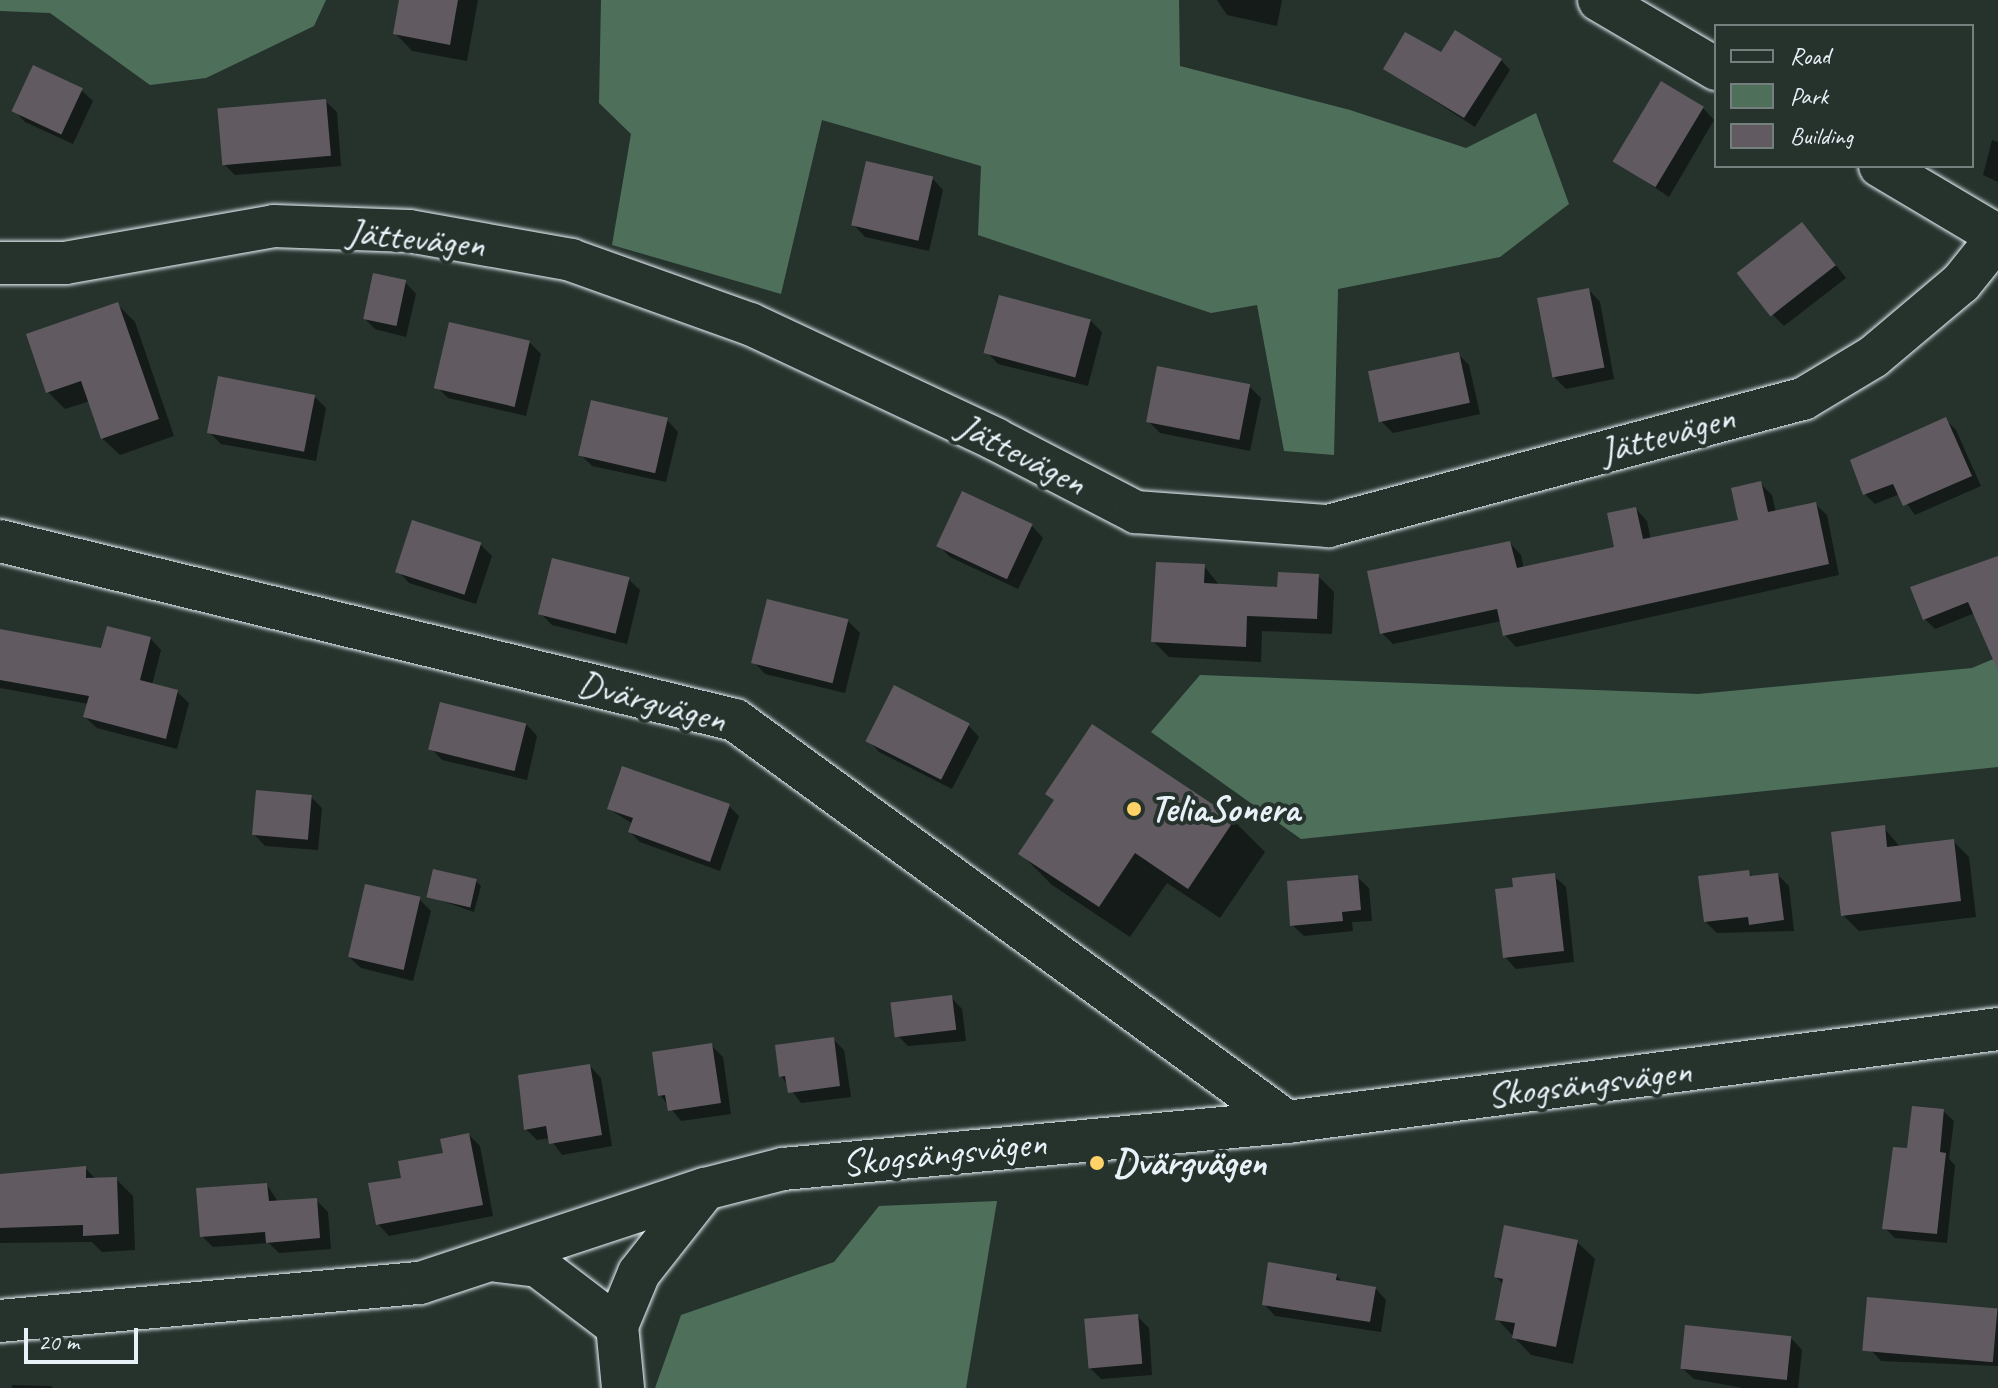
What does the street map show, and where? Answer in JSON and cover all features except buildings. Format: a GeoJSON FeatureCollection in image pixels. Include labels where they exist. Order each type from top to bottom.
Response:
{"type":"FeatureCollection","features":[{"type":"Feature","properties":{"kind":"street"},"geometry":{"type":"LineString","coordinates":[[1599,0],[1714,68]]}},
{"type":"Feature","properties":{"kind":"street"},"geometry":{"type":"LineString","coordinates":[[1883,168],[1998,236]]}},
{"type":"Feature","properties":{"kind":"street","name":"Jättevägen"},"geometry":{"type":"LineString","coordinates":[[0,263],[65,263],[274,226],[409,231],[571,260],[750,324],[995,439],[1136,512],[1328,526],[1803,399],[1895,339],[1961,283],[1998,236]]}},
{"type":"Feature","properties":{"kind":"street","name":"Dvärgvägen"},"geometry":{"type":"LineString","coordinates":[[0,541],[735,720],[1287,1122]]}},
{"type":"Feature","properties":{"kind":"street","name":"Skogsängsvägen"},"geometry":{"type":"LineString","coordinates":[[0,1321],[370,1291],[497,1261],[705,1189],[783,1169],[904,1155],[1287,1122],[1998,1029]]}},
{"type":"Feature","properties":{"kind":"street"},"geometry":{"type":"LineString","coordinates":[[623,1388],[617,1326],[639,1273],[705,1189]]}},
{"type":"Feature","properties":{"kind":"street"},"geometry":{"type":"LineString","coordinates":[[497,1261],[538,1266],[617,1326]]}},
{"type":"Feature","properties":{"kind":"green space"},"geometry":{"type":"Polygon","coordinates":[[[0,0],[326,0],[314,26],[206,78],[150,85],[50,13],[0,11],[0,0]]]}},
{"type":"Feature","properties":{"kind":"green space"},"geometry":{"type":"Polygon","coordinates":[[[601,0],[1179,0],[1180,66],[1350,110],[1466,148],[1536,113],[1569,204],[1500,257],[1338,289],[1334,455],[1284,451],[1257,305],[1211,313],[978,235],[981,166],[822,120],[781,294],[612,245],[631,134],[599,103],[601,0]]]}},
{"type":"Feature","properties":{"kind":"green space"},"geometry":{"type":"Polygon","coordinates":[[[1998,657],[1998,767],[1301,839],[1151,732],[1200,675],[1698,694],[1972,668],[1998,657]]]}},
{"type":"Feature","properties":{"kind":"green space"},"geometry":{"type":"Polygon","coordinates":[[[997,1201],[966,1388],[655,1388],[681,1315],[834,1262],[879,1206],[997,1201]]]}},
{"type":"Feature","properties":{"kind":"place","name":"TeliaSonera"},"geometry":{"type":"Point","coordinates":[1134,809]}},
{"type":"Feature","properties":{"kind":"place","name":"Dvärgvägen"},"geometry":{"type":"Point","coordinates":[1097,1163]}}]}
